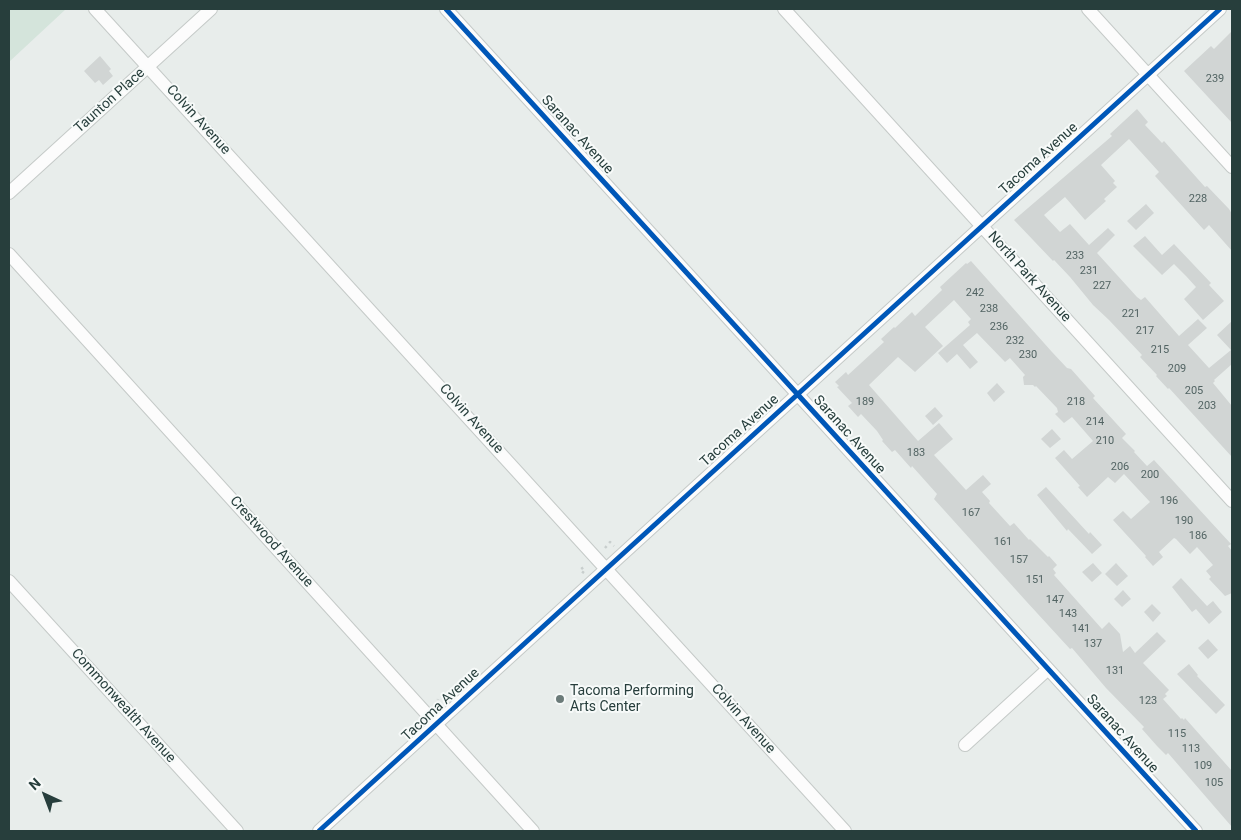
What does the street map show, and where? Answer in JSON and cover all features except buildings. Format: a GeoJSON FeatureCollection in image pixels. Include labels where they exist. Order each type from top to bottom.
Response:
{"type":"FeatureCollection","features":[{"type":"Feature","properties":{"kind":"street","name":"Colvin Avenue"},"geometry":{"type":"LineString","coordinates":[[96,9],[845,831]]}},
{"type":"Feature","properties":{"kind":"street","name":"Taunton Place"},"geometry":{"type":"LineString","coordinates":[[9,193],[211,9]]}},
{"type":"Feature","properties":{"kind":"street","name":"Saranac Avenue"},"geometry":{"type":"LineString","coordinates":[[446,9],[1196,831]]}},
{"type":"Feature","properties":{"kind":"street","name":"North Park Avenue"},"geometry":{"type":"LineString","coordinates":[[784,9],[1232,501]]}},
{"type":"Feature","properties":{"kind":"street"},"geometry":{"type":"LineString","coordinates":[[1088,9],[1232,167]]}},
{"type":"Feature","properties":{"kind":"street","name":"Tacoma Avenue"},"geometry":{"type":"LineString","coordinates":[[320,831],[1220,9]]}},
{"type":"Feature","properties":{"kind":"street","name":"Crestwood Avenue"},"geometry":{"type":"LineString","coordinates":[[9,254],[533,831]]}},
{"type":"Feature","properties":{"kind":"street","name":"Commonwealth Avenue"},"geometry":{"type":"LineString","coordinates":[[9,581],[237,831]]}},
{"type":"Feature","properties":{"kind":"street"},"geometry":{"type":"LineString","coordinates":[[965,745],[1048,669]]}},
{"type":"Feature","properties":{"kind":"path"},"geometry":{"type":"LineString","coordinates":[[605,548],[610,542]]}},
{"type":"Feature","properties":{"kind":"path"},"geometry":{"type":"LineString","coordinates":[[580,570],[585,566]]}},
{"type":"Feature","properties":{"kind":"path"},"geometry":{"type":"LineString","coordinates":[[436,708],[438,699]]}},
{"type":"Feature","properties":{"kind":"shaded area"},"geometry":{"type":"Polygon","coordinates":[[[9,9],[66,9],[9,62],[9,9]]]}},
{"type":"Feature","properties":{"kind":"cycle path"},"geometry":{"type":"LineString","coordinates":[[446,9],[1196,831]]}},
{"type":"Feature","properties":{"kind":"cycle path"},"geometry":{"type":"LineString","coordinates":[[319,831],[1220,9]]}},
{"type":"Feature","properties":{"kind":"place","name":"Tacoma Performing Arts Center"},"geometry":{"type":"Point","coordinates":[560,699]}}]}
